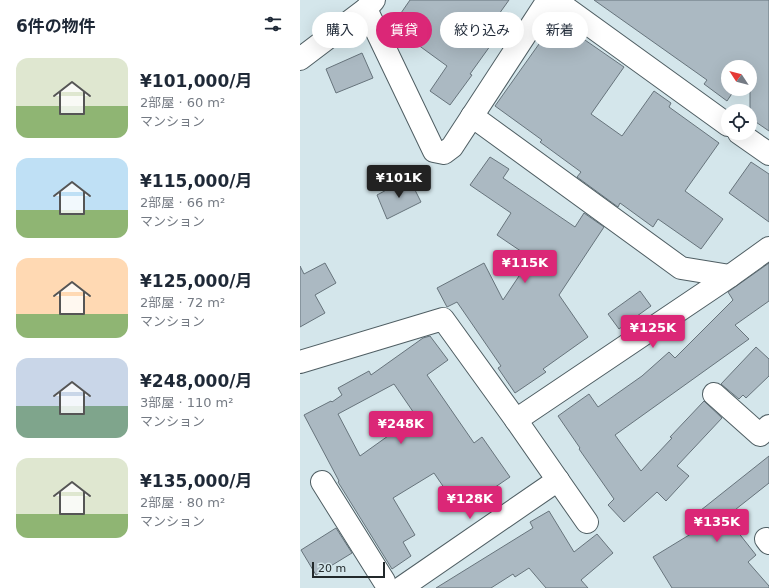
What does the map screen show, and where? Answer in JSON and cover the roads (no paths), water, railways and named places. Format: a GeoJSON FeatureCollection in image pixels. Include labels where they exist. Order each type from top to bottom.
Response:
{"type":"FeatureCollection","features":[{"type":"Feature","properties":{"kind":"street"},"geometry":{"type":"LineString","coordinates":[[300,59],[370,5],[434,151],[444,153],[452,147],[548,0]]}},
{"type":"Feature","properties":{"kind":"street"},"geometry":{"type":"LineString","coordinates":[[555,0],[721,120]]}},
{"type":"Feature","properties":{"kind":"street"},"geometry":{"type":"LineString","coordinates":[[472,116],[681,268],[730,276]]}},
{"type":"Feature","properties":{"kind":"street"},"geometry":{"type":"LineString","coordinates":[[749,140],[769,154]]}},
{"type":"Feature","properties":{"kind":"street"},"geometry":{"type":"LineString","coordinates":[[516,420],[730,276],[769,248]]}},
{"type":"Feature","properties":{"kind":"street"},"geometry":{"type":"LineString","coordinates":[[300,362],[443,319],[587,522]]}},
{"type":"Feature","properties":{"kind":"street"},"geometry":{"type":"LineString","coordinates":[[714,394],[760,435],[769,426]]}},
{"type":"Feature","properties":{"kind":"street"},"geometry":{"type":"LineString","coordinates":[[322,482],[387,586],[558,480]]}}]}
